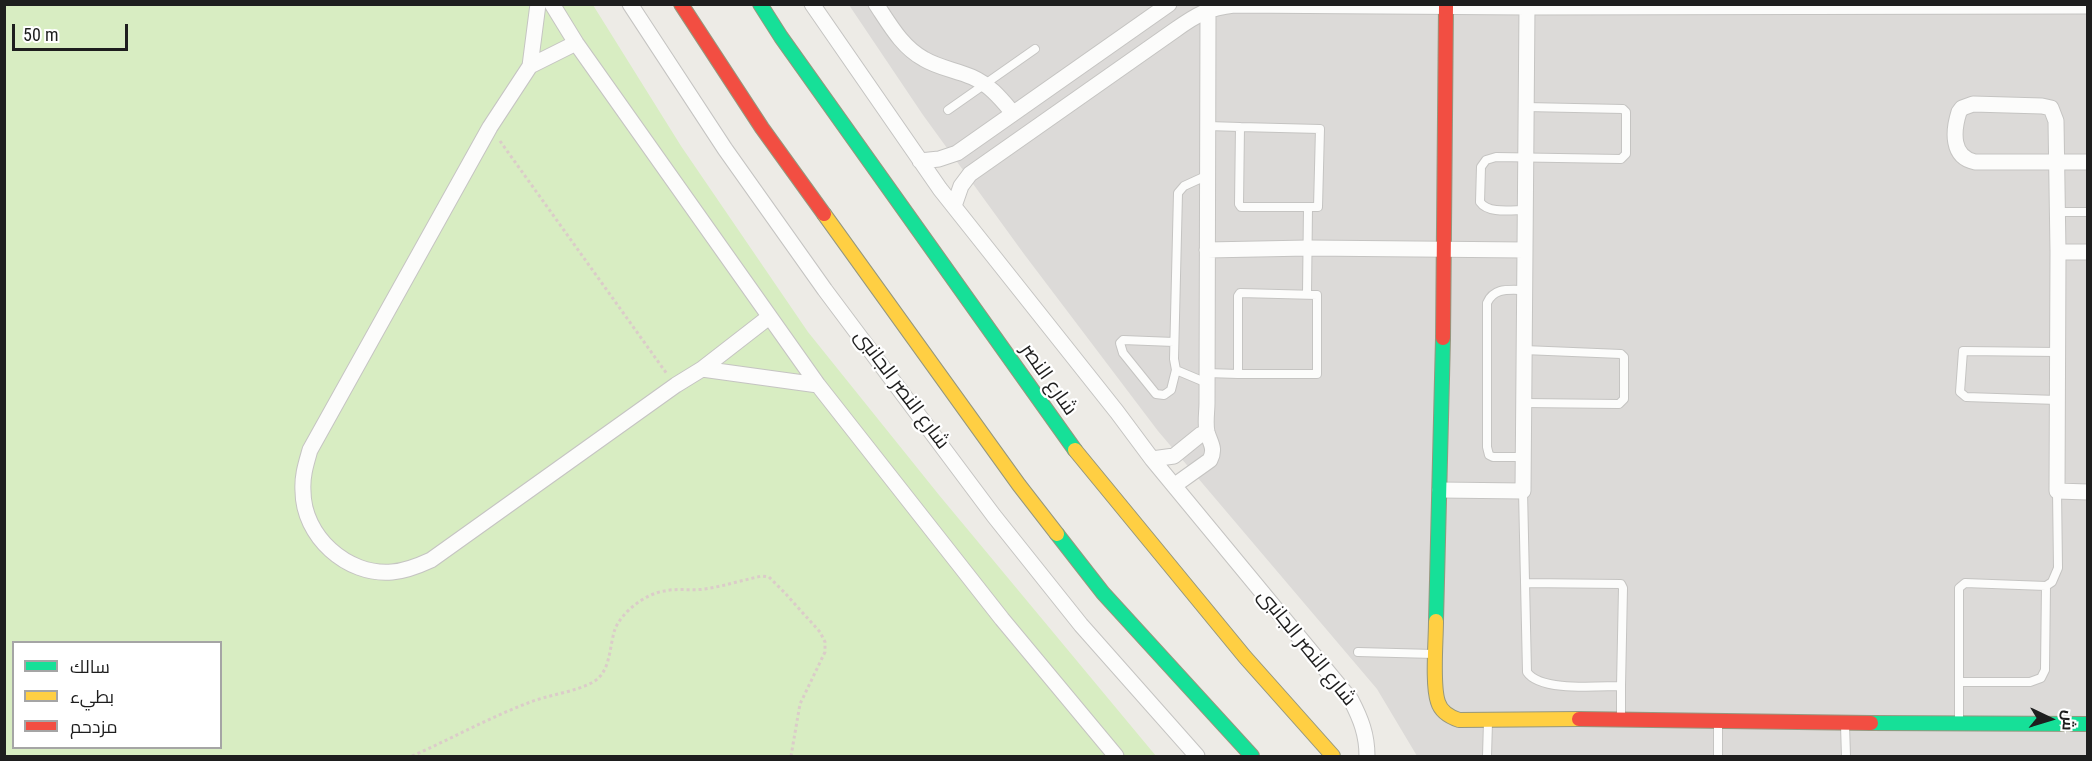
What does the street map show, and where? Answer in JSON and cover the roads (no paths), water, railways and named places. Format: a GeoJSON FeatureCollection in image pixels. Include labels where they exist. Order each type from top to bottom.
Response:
{"type":"FeatureCollection","features":[{"type":"Feature","properties":{"kind":"main road"},"geometry":{"type":"LineString","coordinates":[[681,4],[762,128],[1019,485],[1103,593],[1252,756]]}},
{"type":"Feature","properties":{"kind":"main road","name":"شارع النصر"},"geometry":{"type":"LineString","coordinates":[[760,4],[794,56],[1071,446],[1230,640],[1333,756]]}},
{"type":"Feature","properties":{"kind":"main road"},"geometry":{"type":"LineString","coordinates":[[1446,6],[1445,249],[1436,654],[1436,691],[1441,709],[1448,716],[1459,720],[1544,718],[1959,725],[2088,724]]}},
{"type":"Feature","properties":{"kind":"street"},"geometry":{"type":"LineString","coordinates":[[538,4],[530,66],[490,128],[310,450],[304,471],[303,493],[307,514],[316,534],[330,550],[348,563],[368,570],[390,572],[411,569],[431,560],[676,385],[702,369],[769,317]]}},
{"type":"Feature","properties":{"kind":"street"},"geometry":{"type":"LineString","coordinates":[[552,4],[576,43],[818,385],[1010,628],[1116,756]]}},
{"type":"Feature","properties":{"kind":"street","name":"شارع النصر الجانبى"},"geometry":{"type":"LineString","coordinates":[[630,4],[724,149],[825,290],[994,516],[1082,625],[1197,756]]}},
{"type":"Feature","properties":{"kind":"street","name":"شارع النصر الجانبى"},"geometry":{"type":"LineString","coordinates":[[812,4],[920,161],[954,206],[1152,459],[1351,700],[1362,722],[1367,743],[1367,756]]}},
{"type":"Feature","properties":{"kind":"street"},"geometry":{"type":"LineString","coordinates":[[876,4],[898,36],[923,59],[985,84],[998,94],[1013,113]]}},
{"type":"Feature","properties":{"kind":"street"},"geometry":{"type":"LineString","coordinates":[[920,161],[939,159],[957,153],[1168,5]]}},
{"type":"Feature","properties":{"kind":"street"},"geometry":{"type":"LineString","coordinates":[[954,206],[961,186],[970,174],[1013,143],[1201,12],[1234,5],[1527,8],[2088,6]]}},
{"type":"Feature","properties":{"kind":"street"},"geometry":{"type":"LineString","coordinates":[[1440,490],[1523,491],[1527,8]]}},
{"type":"Feature","properties":{"kind":"street"},"geometry":{"type":"LineString","coordinates":[[1175,485],[1210,460],[1213,454],[1213,444],[1207,432],[1208,10]]}},
{"type":"Feature","properties":{"kind":"street"},"geometry":{"type":"LineString","coordinates":[[530,66],[576,43]]}},
{"type":"Feature","properties":{"kind":"street"},"geometry":{"type":"LineString","coordinates":[[2088,162],[2056,162],[1975,162],[1964,159],[1956,146],[1959,112],[1967,105],[1973,104],[2042,106],[2051,108],[2055,116],[2056,162],[2057,212],[2058,252],[2057,491],[2088,492]]}},
{"type":"Feature","properties":{"kind":"street"},"geometry":{"type":"LineString","coordinates":[[998,124],[1013,143]]}},
{"type":"Feature","properties":{"kind":"street"},"geometry":{"type":"LineString","coordinates":[[1207,249],[1525,250]]}},
{"type":"Feature","properties":{"kind":"street"},"geometry":{"type":"LineString","coordinates":[[2058,252],[2088,252]]}},
{"type":"Feature","properties":{"kind":"street"},"geometry":{"type":"LineString","coordinates":[[702,369],[818,385]]}},
{"type":"Feature","properties":{"kind":"street"},"geometry":{"type":"LineString","coordinates":[[1152,459],[1174,456],[1194,439],[1207,432]]}},
{"type":"Feature","properties":{"kind":"lane"},"geometry":{"type":"LineString","coordinates":[[948,110],[1035,49]]}},
{"type":"Feature","properties":{"kind":"lane"},"geometry":{"type":"LineString","coordinates":[[1525,210],[1483,207],[1480,202],[1481,166],[1486,160],[1496,157],[1622,159],[1626,154],[1626,112],[1623,109],[1526,107]]}},
{"type":"Feature","properties":{"kind":"lane"},"geometry":{"type":"LineString","coordinates":[[1208,126],[1320,129],[1320,204],[1318,207],[1241,207],[1239,204],[1240,127]]}},
{"type":"Feature","properties":{"kind":"lane"},"geometry":{"type":"LineString","coordinates":[[1174,342],[1124,340],[1120,343],[1123,353],[1156,394],[1164,394],[1171,390],[1176,370],[1174,342],[1178,193],[1184,186],[1208,175]]}},
{"type":"Feature","properties":{"kind":"lane"},"geometry":{"type":"LineString","coordinates":[[1307,293],[1308,208]]}},
{"type":"Feature","properties":{"kind":"lane"},"geometry":{"type":"LineString","coordinates":[[2057,212],[2088,212]]}},
{"type":"Feature","properties":{"kind":"lane"},"geometry":{"type":"LineString","coordinates":[[1523,457],[1493,457],[1489,455],[1487,447],[1487,303],[1491,295],[1497,291],[1525,290]]}},
{"type":"Feature","properties":{"kind":"lane"},"geometry":{"type":"LineString","coordinates":[[1176,370],[1207,378],[1238,374],[1317,374],[1317,295],[1240,293],[1238,296],[1238,374]]}},
{"type":"Feature","properties":{"kind":"lane"},"geometry":{"type":"LineString","coordinates":[[1524,350],[1621,354],[1624,399],[1619,404],[1524,403]]}},
{"type":"Feature","properties":{"kind":"lane"},"geometry":{"type":"LineString","coordinates":[[2056,400],[1966,397],[1960,392],[1962,351],[2057,352]]}},
{"type":"Feature","properties":{"kind":"lane"},"geometry":{"type":"LineString","coordinates":[[1523,491],[1527,672],[1529,676],[1539,682],[1557,685],[1621,686]]}},
{"type":"Feature","properties":{"kind":"lane"},"geometry":{"type":"LineString","coordinates":[[1959,725],[1959,588],[1965,583],[2046,586],[2052,582],[2058,568],[2057,491]]}},
{"type":"Feature","properties":{"kind":"lane"},"geometry":{"type":"LineString","coordinates":[[1525,583],[1621,584],[1623,588],[1621,719]]}},
{"type":"Feature","properties":{"kind":"lane"},"geometry":{"type":"LineString","coordinates":[[1959,682],[2030,682],[2042,678],[2045,670],[2046,586]]}},
{"type":"Feature","properties":{"kind":"lane"},"geometry":{"type":"LineString","coordinates":[[1358,652],[1436,654]]}},
{"type":"Feature","properties":{"kind":"lane"},"geometry":{"type":"LineString","coordinates":[[1487,756],[1488,720]]}},
{"type":"Feature","properties":{"kind":"lane"},"geometry":{"type":"LineString","coordinates":[[1718,720],[1718,756]]}},
{"type":"Feature","properties":{"kind":"lane"},"geometry":{"type":"LineString","coordinates":[[1845,723],[1846,756]]}}]}
